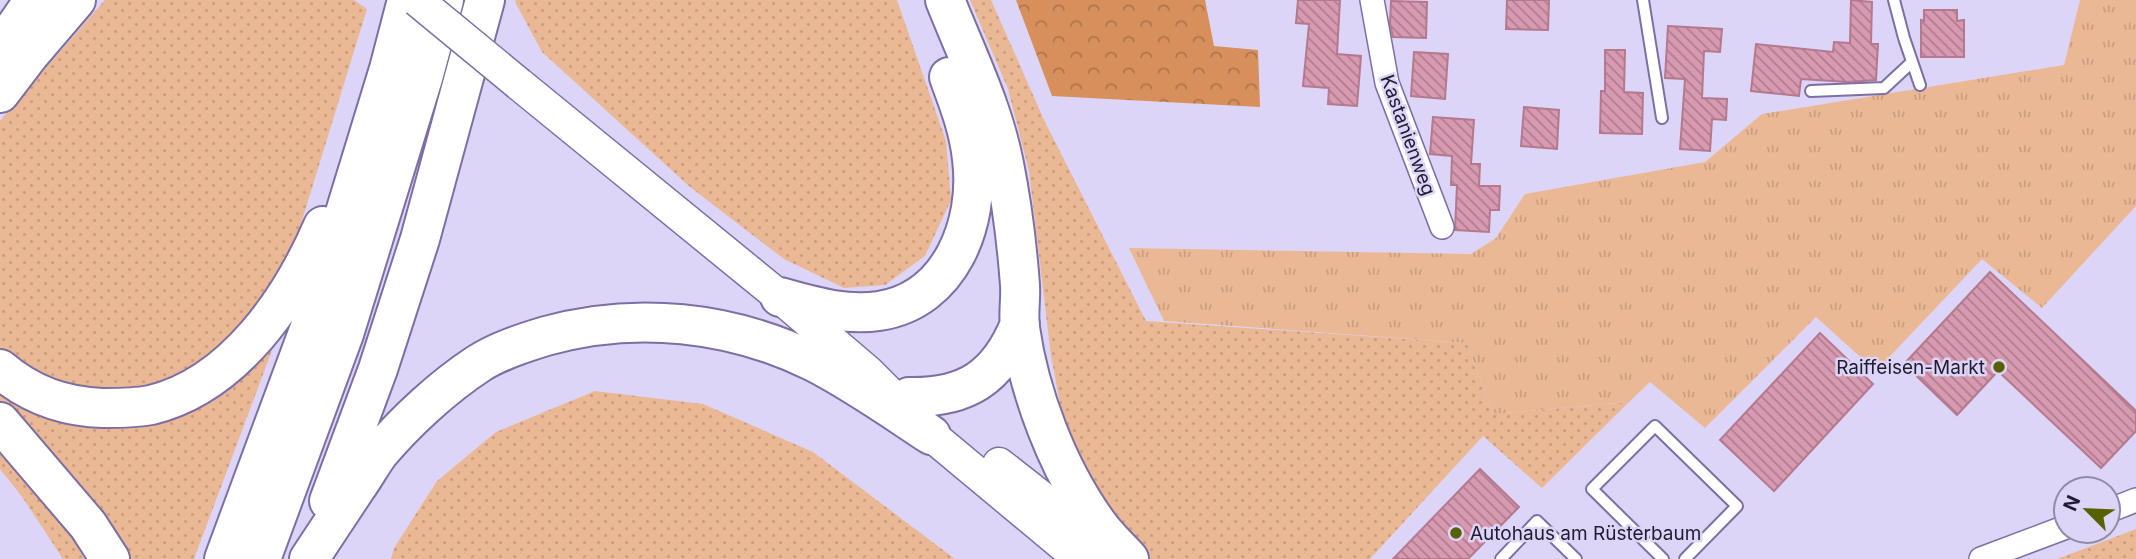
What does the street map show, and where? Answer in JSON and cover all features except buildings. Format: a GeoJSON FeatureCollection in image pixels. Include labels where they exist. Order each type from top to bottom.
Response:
{"type":"FeatureCollection","features":[{"type":"Feature","properties":{"kind":"highway"},"geometry":{"type":"LineString","coordinates":[[0,49],[34,0]]}},
{"type":"Feature","properties":{"kind":"highway"},"geometry":{"type":"LineString","coordinates":[[0,93],[76,0]]}},
{"type":"Feature","properties":{"kind":"highway"},"geometry":{"type":"LineString","coordinates":[[224,559],[310,327],[389,69],[407,0]]}},
{"type":"Feature","properties":{"kind":"highway"},"geometry":{"type":"LineString","coordinates":[[261,559],[344,334],[423,78],[444,0]]}},
{"type":"Feature","properties":{"kind":"highway"},"geometry":{"type":"LineString","coordinates":[[308,559],[378,369],[420,239],[485,0]]}},
{"type":"Feature","properties":{"kind":"highway"},"geometry":{"type":"LineString","coordinates":[[780,296],[825,310],[881,311],[907,302],[929,290],[946,271],[959,249],[969,222],[973,192],[972,159],[965,121],[919,0]]}},
{"type":"Feature","properties":{"kind":"highway"},"geometry":{"type":"LineString","coordinates":[[944,0],[982,91],[1004,163],[1027,368],[1052,440],[1071,480],[1098,524],[1129,559]]}},
{"type":"Feature","properties":{"kind":"highway"},"geometry":{"type":"LineString","coordinates":[[0,369],[13,380],[45,396],[87,407],[110,408],[149,405],[174,397],[214,373],[259,332],[282,301],[312,251],[389,69]]}},
{"type":"Feature","properties":{"kind":"highway"},"geometry":{"type":"LineString","coordinates":[[308,559],[379,453],[437,394],[479,363],[520,344],[566,331],[614,322],[664,322],[715,327],[812,361],[931,435]]}},
{"type":"Feature","properties":{"kind":"highway"},"geometry":{"type":"LineString","coordinates":[[909,397],[949,395],[984,376],[1001,362],[1020,324]]}},
{"type":"Feature","properties":{"kind":"highway"},"geometry":{"type":"LineString","coordinates":[[0,422],[88,525],[110,559]]}},
{"type":"Feature","properties":{"kind":"main road"},"geometry":{"type":"LineString","coordinates":[[417,0],[780,296],[869,373],[931,435],[1080,559]]}},
{"type":"Feature","properties":{"kind":"main road"},"geometry":{"type":"LineString","coordinates":[[869,373],[951,427],[1119,559]]}},
{"type":"Feature","properties":{"kind":"street","name":"Kastanienweg"},"geometry":{"type":"LineString","coordinates":[[1372,0],[1387,83],[1442,227]]}},
{"type":"Feature","properties":{"kind":"street"},"geometry":{"type":"LineString","coordinates":[[1981,559],[2052,532]]}},
{"type":"Feature","properties":{"kind":"lane"},"geometry":{"type":"LineString","coordinates":[[1643,0],[1662,118]]}},
{"type":"Feature","properties":{"kind":"lane"},"geometry":{"type":"LineString","coordinates":[[1894,0],[1920,86]]}},
{"type":"Feature","properties":{"kind":"lane"},"geometry":{"type":"LineString","coordinates":[[1811,91],[1884,88],[1912,62]]}},
{"type":"Feature","properties":{"kind":"lane"},"geometry":{"type":"LineString","coordinates":[[1663,559],[1591,489],[1655,426],[1737,506],[1685,559]]}},
{"type":"Feature","properties":{"kind":"lane"},"geometry":{"type":"LineString","coordinates":[[1501,559],[1537,521],[1576,559]]}},
{"type":"Feature","properties":{"kind":"green space"},"geometry":{"type":"Polygon","coordinates":[[[105,0],[354,0],[367,9],[296,240],[254,320],[225,350],[155,390],[63,391],[0,351],[0,121],[105,0]]]}},
{"type":"Feature","properties":{"kind":"green space"},"geometry":{"type":"Polygon","coordinates":[[[516,0],[897,0],[946,141],[951,200],[925,256],[885,285],[844,288],[784,259],[690,187],[542,52],[516,0]]]}},
{"type":"Feature","properties":{"kind":"green space"},"geometry":{"type":"Polygon","coordinates":[[[970,0],[991,0],[1045,122],[1146,321],[1467,343],[1493,414],[1629,402],[1542,488],[1483,436],[1370,559],[1150,559],[1102,504],[1066,435],[1051,356],[1029,171],[1008,89],[970,0]]]}},
{"type":"Feature","properties":{"kind":"green space"},"geometry":{"type":"Polygon","coordinates":[[[1016,0],[1205,0],[1214,46],[1258,50],[1260,107],[1052,96],[1016,0]]]}},
{"type":"Feature","properties":{"kind":"green space"},"geometry":{"type":"Polygon","coordinates":[[[2080,0],[2136,0],[2136,206],[2042,308],[1982,259],[1876,371],[1816,317],[1705,428],[1650,382],[1629,402],[1493,414],[1467,343],[1164,321],[1129,248],[1471,254],[1496,238],[1525,194],[1705,162],[1762,114],[2064,65],[2080,0]]]}},
{"type":"Feature","properties":{"kind":"green space"},"geometry":{"type":"Polygon","coordinates":[[[286,313],[194,559],[123,559],[0,404],[0,387],[121,426],[286,313]]]}},
{"type":"Feature","properties":{"kind":"green space"},"geometry":{"type":"Polygon","coordinates":[[[595,391],[703,404],[813,452],[955,559],[391,559],[394,548],[437,481],[496,432],[595,391]]]}},
{"type":"Feature","properties":{"kind":"green space"},"geometry":{"type":"Polygon","coordinates":[[[0,449],[66,524],[84,559],[63,559],[23,498],[0,469],[0,449]]]}},
{"type":"Feature","properties":{"kind":"green space"},"geometry":{"type":"Polygon","coordinates":[[[2136,529],[2136,559],[2057,559],[2094,545],[2122,545],[2122,534],[2136,529]]]}},
{"type":"Feature","properties":{"kind":"place","name":"Raiffeisen-Markt"},"geometry":{"type":"Point","coordinates":[1999,367]}},
{"type":"Feature","properties":{"kind":"place","name":"Autohaus am Rüsterbaum"},"geometry":{"type":"Point","coordinates":[1456,533]}}]}
